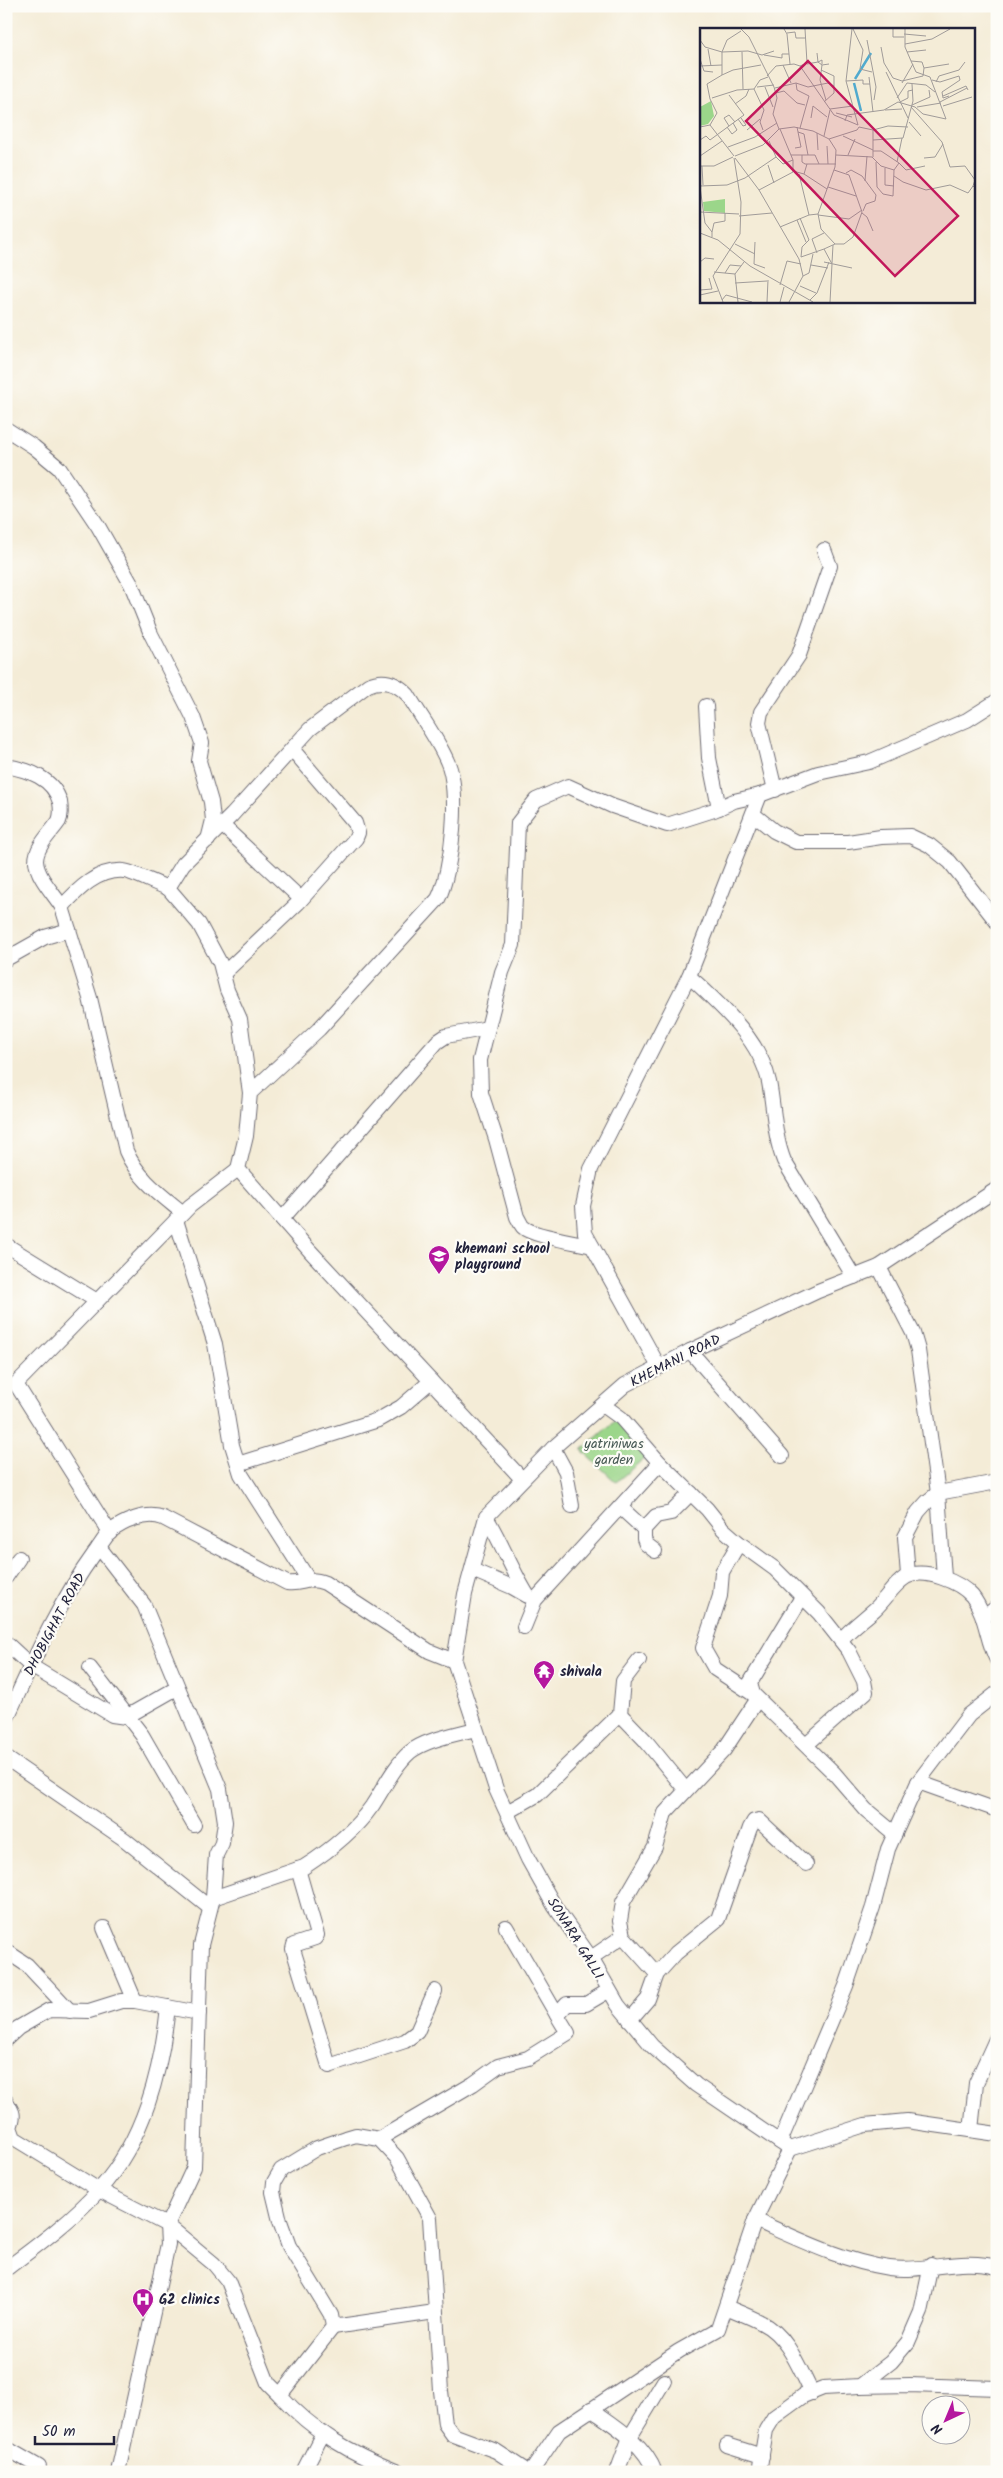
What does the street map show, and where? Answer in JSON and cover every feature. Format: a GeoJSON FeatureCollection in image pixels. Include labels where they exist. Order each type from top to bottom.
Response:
{"type":"FeatureCollection","features":[{"type":"Feature","properties":{"kind":"street"},"geometry":{"type":"LineString","coordinates":[[6,429],[34,447],[59,468],[98,526],[131,584],[151,634],[193,717],[202,743],[199,761],[211,802],[213,820],[208,841]]}},
{"type":"Feature","properties":{"kind":"street"},"geometry":{"type":"LineString","coordinates":[[775,790],[759,723],[760,718],[770,696],[799,655],[830,566],[824,550]]}},
{"type":"Feature","properties":{"kind":"street"},"geometry":{"type":"LineString","coordinates":[[168,888],[183,864],[208,841],[310,729],[368,684],[377,681],[387,681],[401,687],[447,761],[452,775],[454,792],[446,884],[438,899],[319,1029],[250,1092]]}},
{"type":"Feature","properties":{"kind":"street"},"geometry":{"type":"LineString","coordinates":[[592,1246],[561,1238],[543,1236],[524,1228],[517,1217],[496,1138],[481,1093],[480,1060],[502,972],[513,945],[518,822],[536,800],[568,786],[612,806],[667,825],[719,808],[734,801],[775,790],[818,773],[869,762],[967,720],[997,701]]}},
{"type":"Feature","properties":{"kind":"street"},"geometry":{"type":"LineString","coordinates":[[706,706],[709,758],[719,808]]}},
{"type":"Feature","properties":{"kind":"street"},"geometry":{"type":"LineString","coordinates":[[223,974],[300,899],[356,838],[358,828],[292,749]]}},
{"type":"Feature","properties":{"kind":"street"},"geometry":{"type":"LineString","coordinates":[[6,766],[27,770],[46,781],[57,792],[61,806],[60,819],[42,843],[36,858],[38,869],[62,907],[76,946],[126,1152],[132,1166],[179,1217],[214,1344],[238,1464],[249,1489],[308,1579]]}},
{"type":"Feature","properties":{"kind":"street"},"geometry":{"type":"LineString","coordinates":[[659,1367],[584,1233],[583,1206],[591,1169],[689,976],[760,795]]}},
{"type":"Feature","properties":{"kind":"street"},"geometry":{"type":"LineString","coordinates":[[752,814],[774,831],[796,842],[848,842],[882,837],[910,836],[929,845],[950,862],[997,922]]}},
{"type":"Feature","properties":{"kind":"street"},"geometry":{"type":"LineString","coordinates":[[222,826],[300,899]]}},
{"type":"Feature","properties":{"kind":"street"},"geometry":{"type":"LineString","coordinates":[[62,907],[85,883],[103,874],[125,871],[168,888],[199,924],[220,963],[240,1019],[250,1092],[247,1128],[238,1169],[179,1217],[96,1301],[11,1382],[110,1532],[138,1518],[157,1515],[287,1583],[294,1584],[308,1579],[325,1583],[429,1651],[454,1661]]}},
{"type":"Feature","properties":{"kind":"street"},"geometry":{"type":"LineString","coordinates":[[6,958],[45,937],[69,930]]}},
{"type":"Feature","properties":{"kind":"street"},"geometry":{"type":"LineString","coordinates":[[689,976],[726,1010],[760,1058],[768,1079],[778,1146],[784,1161],[854,1277]]}},
{"type":"Feature","properties":{"kind":"street"},"geometry":{"type":"LineString","coordinates":[[282,1219],[437,1042],[446,1036],[488,1028]]}},
{"type":"Feature","properties":{"kind":"street"},"geometry":{"type":"LineString","coordinates":[[238,1169],[522,1479]]}},
{"type":"Feature","properties":{"kind":"street","name":"KHEMANI ROAD"},"geometry":{"type":"LineString","coordinates":[[454,1661],[465,1594],[486,1517],[553,1448],[625,1385],[690,1351],[818,1291],[879,1267],[997,1189]]}},
{"type":"Feature","properties":{"kind":"street"},"geometry":{"type":"LineString","coordinates":[[6,1245],[96,1301]]}},
{"type":"Feature","properties":{"kind":"street"},"geometry":{"type":"LineString","coordinates":[[879,1267],[913,1333],[918,1350],[938,1493],[944,1577]]}},
{"type":"Feature","properties":{"kind":"street"},"geometry":{"type":"LineString","coordinates":[[690,1351],[782,1456]]}},
{"type":"Feature","properties":{"kind":"street"},"geometry":{"type":"LineString","coordinates":[[238,1464],[378,1420],[401,1407],[431,1381]]}},
{"type":"Feature","properties":{"kind":"street"},"geometry":{"type":"LineString","coordinates":[[603,1405],[621,1418],[660,1463],[739,1543],[775,1569],[819,1613],[841,1640],[864,1681],[866,1692],[806,1745]]}},
{"type":"Feature","properties":{"kind":"street"},"geometry":{"type":"LineString","coordinates":[[553,1448],[566,1472],[572,1506]]}},
{"type":"Feature","properties":{"kind":"street"},"geometry":{"type":"LineString","coordinates":[[524,1627],[532,1598],[660,1463]]}},
{"type":"Feature","properties":{"kind":"street"},"geometry":{"type":"LineString","coordinates":[[908,1575],[905,1538],[918,1512],[938,1493],[997,1482]]}},
{"type":"Feature","properties":{"kind":"street"},"geometry":{"type":"LineString","coordinates":[[655,1551],[646,1544],[644,1529],[656,1516],[671,1513],[691,1494]]}},
{"type":"Feature","properties":{"kind":"street"},"geometry":{"type":"LineString","coordinates":[[620,1507],[644,1529]]}},
{"type":"Feature","properties":{"kind":"street"},"geometry":{"type":"LineString","coordinates":[[486,1517],[498,1535],[517,1578],[532,1598]]}},
{"type":"Feature","properties":{"kind":"street","name":"DHOBIGHAT ROAD"},"geometry":{"type":"LineString","coordinates":[[6,1720],[66,1597],[110,1532]]}},
{"type":"Feature","properties":{"kind":"street"},"geometry":{"type":"LineString","coordinates":[[739,1543],[722,1572],[720,1596],[703,1648],[715,1669],[755,1697],[834,1773],[866,1810],[895,1834]]}},
{"type":"Feature","properties":{"kind":"street"},"geometry":{"type":"LineString","coordinates":[[99,1548],[144,1605],[220,1789],[225,1822],[222,1843],[216,1855],[211,1903],[200,1945],[194,2167],[167,2225],[168,2244],[118,2472]]}},
{"type":"Feature","properties":{"kind":"street"},"geometry":{"type":"LineString","coordinates":[[6,1577],[19,1558]]}},
{"type":"Feature","properties":{"kind":"street"},"geometry":{"type":"LineString","coordinates":[[472,1570],[512,1586],[532,1598]]}},
{"type":"Feature","properties":{"kind":"street"},"geometry":{"type":"LineString","coordinates":[[841,1640],[908,1575],[944,1577],[972,1596],[983,1618],[997,1660]]}},
{"type":"Feature","properties":{"kind":"street"},"geometry":{"type":"LineString","coordinates":[[657,1974],[623,1936],[620,1921],[623,1902],[655,1847],[665,1813],[685,1789],[724,1750],[755,1697],[750,1683],[802,1597]]}},
{"type":"Feature","properties":{"kind":"street"},"geometry":{"type":"LineString","coordinates":[[983,1618],[997,1607]]}},
{"type":"Feature","properties":{"kind":"street"},"geometry":{"type":"LineString","coordinates":[[6,1643],[31,1666],[112,1715],[126,1717],[177,1688]]}},
{"type":"Feature","properties":{"kind":"street"},"geometry":{"type":"LineString","coordinates":[[507,1812],[537,1795],[620,1714],[623,1681],[639,1660]]}},
{"type":"Feature","properties":{"kind":"street","name":"SONARA GALLI"},"geometry":{"type":"LineString","coordinates":[[454,1661],[475,1729],[507,1812],[528,1859],[555,1907],[592,1958],[608,1991],[652,2046],[696,2085],[785,2146]]}},
{"type":"Feature","properties":{"kind":"street"},"geometry":{"type":"LineString","coordinates":[[90,1668],[126,1717],[142,1735],[194,1825]]}},
{"type":"Feature","properties":{"kind":"street"},"geometry":{"type":"LineString","coordinates":[[333,2327],[331,2315],[289,2246],[275,2203],[274,2182],[282,2170],[317,2148],[356,2135],[378,2139],[397,2158],[430,2218],[440,2391],[445,2424],[448,2431],[453,2435],[496,2450],[530,2472],[559,2430],[679,2351],[718,2329],[755,2220],[846,1986],[873,1907],[888,1849],[918,1782],[969,1716],[997,1693]]}},
{"type":"Feature","properties":{"kind":"street"},"geometry":{"type":"LineString","coordinates":[[620,1714],[645,1740],[685,1789]]}},
{"type":"Feature","properties":{"kind":"street"},"geometry":{"type":"LineString","coordinates":[[211,1903],[298,1869],[332,1848],[365,1816],[400,1763],[410,1753],[421,1745],[475,1729]]}},
{"type":"Feature","properties":{"kind":"street"},"geometry":{"type":"LineString","coordinates":[[6,1758],[124,1839],[211,1903]]}},
{"type":"Feature","properties":{"kind":"street"},"geometry":{"type":"LineString","coordinates":[[918,1782],[997,1810]]}},
{"type":"Feature","properties":{"kind":"street"},"geometry":{"type":"LineString","coordinates":[[630,2020],[648,1999],[657,1974],[676,1953],[718,1919],[754,1821],[759,1820],[806,1864]]}},
{"type":"Feature","properties":{"kind":"street"},"geometry":{"type":"LineString","coordinates":[[298,1869],[317,1935],[315,1938],[294,1945],[293,1948],[329,2066],[405,2041],[421,2025],[435,1991]]}},
{"type":"Feature","properties":{"kind":"street"},"geometry":{"type":"LineString","coordinates":[[378,2139],[473,2084],[498,2066],[528,2058],[568,2033],[506,1927]]}},
{"type":"Feature","properties":{"kind":"street"},"geometry":{"type":"LineString","coordinates":[[104,1928],[135,2001]]}},
{"type":"Feature","properties":{"kind":"street"},"geometry":{"type":"LineString","coordinates":[[592,1958],[623,1936]]}},
{"type":"Feature","properties":{"kind":"street"},"geometry":{"type":"LineString","coordinates":[[6,1951],[27,1964],[70,2011]]}},
{"type":"Feature","properties":{"kind":"street"},"geometry":{"type":"LineString","coordinates":[[557,2015],[567,2004],[586,2004],[608,1991]]}},
{"type":"Feature","properties":{"kind":"street"},"geometry":{"type":"LineString","coordinates":[[6,2039],[41,2013],[58,2009],[89,2012],[121,2002],[135,2001],[199,2013]]}},
{"type":"Feature","properties":{"kind":"street"},"geometry":{"type":"LineString","coordinates":[[6,2269],[60,2227],[99,2190],[126,2152],[139,2128],[160,2062],[168,2007]]}},
{"type":"Feature","properties":{"kind":"street"},"geometry":{"type":"LineString","coordinates":[[971,2130],[976,2083],[997,2037]]}},
{"type":"Feature","properties":{"kind":"street"},"geometry":{"type":"LineString","coordinates":[[6,2101],[14,2112],[10,2127],[10,2133],[14,2138],[99,2190],[167,2225],[214,2264],[228,2281],[268,2383],[292,2408],[344,2448],[398,2472]]}},
{"type":"Feature","properties":{"kind":"street"},"geometry":{"type":"LineString","coordinates":[[785,2146],[865,2125],[907,2121],[997,2134]]}},
{"type":"Feature","properties":{"kind":"street"},"geometry":{"type":"LineString","coordinates":[[755,2220],[827,2252],[890,2268],[954,2264],[997,2267]]}},
{"type":"Feature","properties":{"kind":"street"},"geometry":{"type":"LineString","coordinates":[[860,2386],[891,2362],[908,2342],[921,2312],[931,2265]]}},
{"type":"Feature","properties":{"kind":"street"},"geometry":{"type":"LineString","coordinates":[[726,2307],[764,2323],[777,2333],[787,2344],[812,2393]]}},
{"type":"Feature","properties":{"kind":"street"},"geometry":{"type":"LineString","coordinates":[[280,2395],[333,2327],[435,2312]]}},
{"type":"Feature","properties":{"kind":"street"},"geometry":{"type":"LineString","coordinates":[[617,2472],[630,2437],[664,2381]]}},
{"type":"Feature","properties":{"kind":"street"},"geometry":{"type":"LineString","coordinates":[[759,2472],[766,2430],[774,2417],[788,2406],[823,2388],[910,2384],[997,2388]]}},
{"type":"Feature","properties":{"kind":"street"},"geometry":{"type":"LineString","coordinates":[[591,2409],[630,2437],[652,2464],[655,2472]]}},
{"type":"Feature","properties":{"kind":"street"},"geometry":{"type":"LineString","coordinates":[[304,2472],[323,2433]]}},
{"type":"Feature","properties":{"kind":"street"},"geometry":{"type":"LineString","coordinates":[[728,2445],[762,2456]]}},
{"type":"Feature","properties":{"kind":"street"},"geometry":{"type":"LineString","coordinates":[[6,2448],[40,2470]]}},
{"type":"Feature","properties":{"kind":"green space","name":"yatriniwas garden"},"geometry":{"type":"Polygon","coordinates":[[[616,1420],[647,1456],[616,1482],[582,1450],[616,1420]]]}},
{"type":"Feature","properties":{"kind":"place","name":"khemani school playground"},"geometry":{"type":"Point","coordinates":[439,1275]}},
{"type":"Feature","properties":{"kind":"place","name":"shivala"},"geometry":{"type":"Point","coordinates":[544,1690]}},
{"type":"Feature","properties":{"kind":"place","name":"G2 clinics"},"geometry":{"type":"Point","coordinates":[143,2318]}}]}
